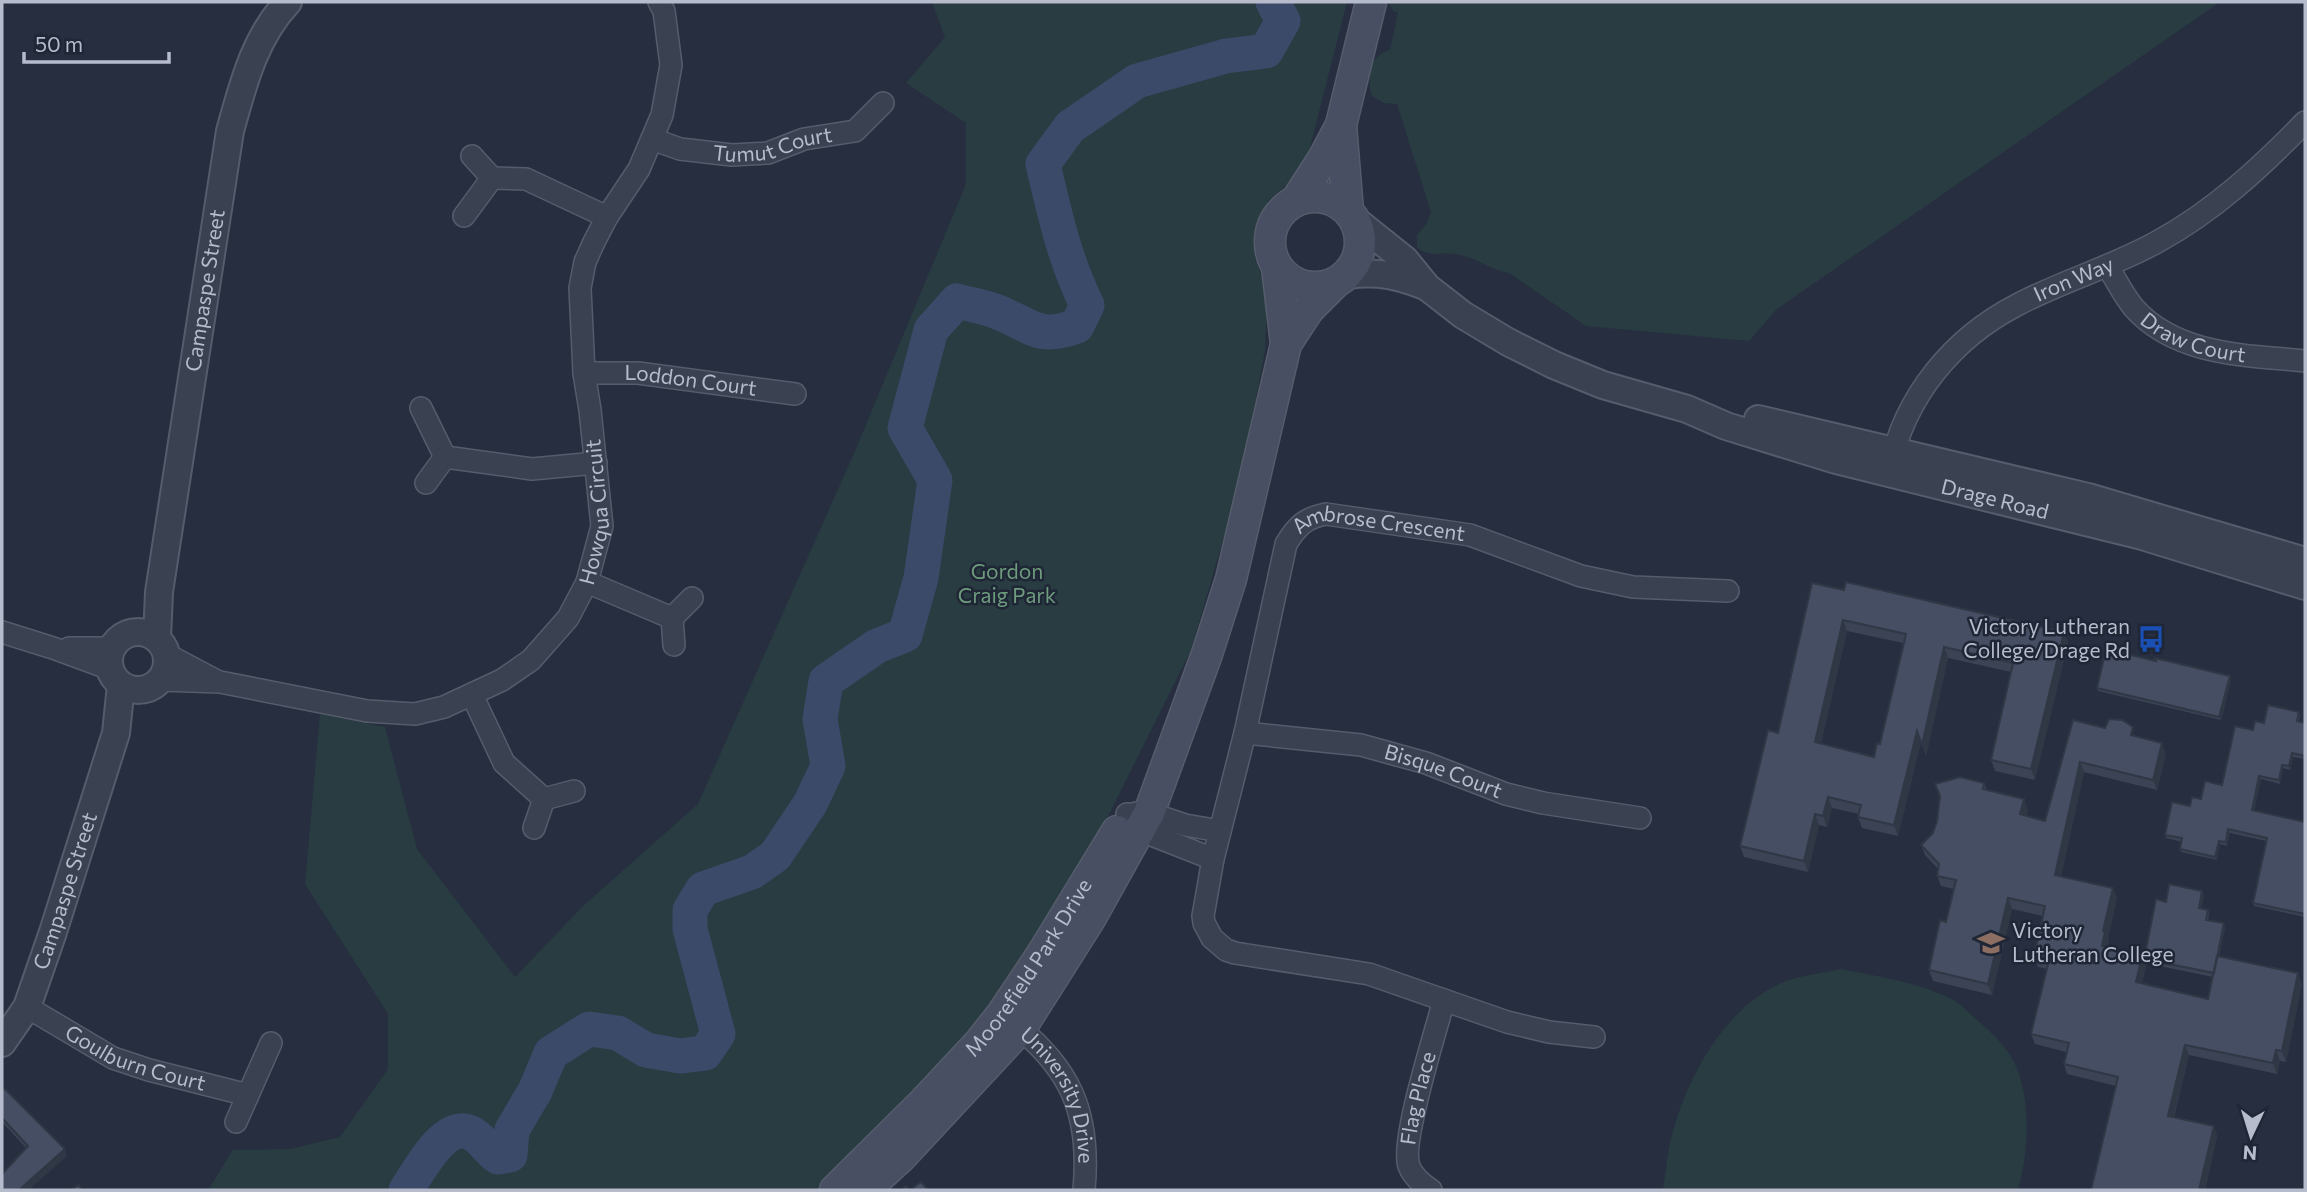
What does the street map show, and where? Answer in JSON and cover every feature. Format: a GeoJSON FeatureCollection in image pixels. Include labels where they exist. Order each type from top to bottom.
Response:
{"type":"FeatureCollection","features":[{"type":"Feature","properties":{"kind":"main road"},"geometry":{"type":"LineString","coordinates":[[1296,201],[1323,159],[1340,125],[1371,2]]}},
{"type":"Feature","properties":{"kind":"main road"},"geometry":{"type":"LineString","coordinates":[[1286,344],[1309,309],[1341,279],[1359,254],[1361,242],[1352,215],[1340,125]]}},
{"type":"Feature","properties":{"kind":"main road"},"geometry":{"type":"LineString","coordinates":[[1341,279],[1319,287],[1303,285],[1288,278],[1277,267],[1271,255],[1271,229],[1286,207],[1310,197],[1324,197],[1352,215]]}},
{"type":"Feature","properties":{"kind":"main road"},"geometry":{"type":"LineString","coordinates":[[1277,267],[1286,344]]}},
{"type":"Feature","properties":{"kind":"main road","name":"Moorefield Park Drive"},"geometry":{"type":"LineString","coordinates":[[865,1190],[901,1157],[1011,1021],[1085,885],[1138,819],[1166,741],[1185,717],[1231,579],[1286,344]]}},
{"type":"Feature","properties":{"kind":"main road","name":"Moorefield Park Drive"},"geometry":{"type":"LineString","coordinates":[[835,1190],[979,1043],[1011,1021]]}},
{"type":"Feature","properties":{"kind":"street","name":"Campaspe Street"},"geometry":{"type":"LineString","coordinates":[[2,1043],[27,1007],[159,593],[230,131],[248,68],[273,18],[288,2]]}},
{"type":"Feature","properties":{"kind":"street","name":"Howqua Circuit"},"geometry":{"type":"LineString","coordinates":[[2,632],[53,648],[138,662],[220,682],[368,710],[415,714],[444,707],[472,695],[502,680],[531,660],[568,618],[587,582],[602,526],[584,373],[580,288],[585,262],[607,216],[639,169],[662,115],[671,65],[664,11],[659,2]]}},
{"type":"Feature","properties":{"kind":"street","name":"Tumut Court"},"geometry":{"type":"LineString","coordinates":[[652,139],[680,149],[732,155],[768,153],[804,139],[855,131],[883,103]]}},
{"type":"Feature","properties":{"kind":"street","name":"Iron Way"},"geometry":{"type":"LineString","coordinates":[[1891,462],[1908,411],[1922,387],[1966,341],[2015,305],[2108,267],[2158,242],[2195,219],[2231,192],[2305,122]]}},
{"type":"Feature","properties":{"kind":"street"},"geometry":{"type":"LineString","coordinates":[[472,156],[492,178],[526,179],[607,216]]}},
{"type":"Feature","properties":{"kind":"street"},"geometry":{"type":"LineString","coordinates":[[464,216],[492,178]]}},
{"type":"Feature","properties":{"kind":"street","name":"Drage Road"},"geometry":{"type":"LineString","coordinates":[[1352,215],[1405,260],[1427,287],[1463,315],[1554,366],[1602,385],[1687,409],[1730,412],[2305,586]]}},
{"type":"Feature","properties":{"kind":"street","name":"Draw Court"},"geometry":{"type":"LineString","coordinates":[[2108,267],[2135,308],[2181,340],[2238,356],[2305,361]]}},
{"type":"Feature","properties":{"kind":"street","name":"Drage Road"},"geometry":{"type":"LineString","coordinates":[[1341,279],[1364,273],[1398,275],[1427,287]]}},
{"type":"Feature","properties":{"kind":"street","name":"Loddon Court"},"geometry":{"type":"LineString","coordinates":[[584,373],[638,373],[795,394]]}},
{"type":"Feature","properties":{"kind":"street"},"geometry":{"type":"LineString","coordinates":[[421,408],[445,457]]}},
{"type":"Feature","properties":{"kind":"street"},"geometry":{"type":"LineString","coordinates":[[445,457],[532,469],[596,463]]}},
{"type":"Feature","properties":{"kind":"street"},"geometry":{"type":"LineString","coordinates":[[426,482],[445,457]]}},
{"type":"Feature","properties":{"kind":"street","name":"Drage Road"},"geometry":{"type":"LineString","coordinates":[[1891,462],[2088,497],[2305,561]]}},
{"type":"Feature","properties":{"kind":"street","name":"Ambrose Crescent"},"geometry":{"type":"LineString","coordinates":[[1594,1037],[1549,1032],[1507,1022],[1369,974],[1235,953],[1226,950],[1212,938],[1204,923],[1213,859],[1245,733],[1286,544],[1295,528],[1312,517],[1326,514],[1470,534],[1581,576],[1633,587],[1728,591]]}},
{"type":"Feature","properties":{"kind":"street"},"geometry":{"type":"LineString","coordinates":[[2142,536],[2170,520]]}},
{"type":"Feature","properties":{"kind":"street"},"geometry":{"type":"LineString","coordinates":[[587,582],[672,618]]}},
{"type":"Feature","properties":{"kind":"street"},"geometry":{"type":"LineString","coordinates":[[674,645],[672,618],[692,598]]}},
{"type":"Feature","properties":{"kind":"street"},"geometry":{"type":"LineString","coordinates":[[472,695],[504,763],[544,799]]}},
{"type":"Feature","properties":{"kind":"street","name":"Bisque Court"},"geometry":{"type":"LineString","coordinates":[[1245,733],[1388,751],[1506,794],[1543,803],[1640,818]]}},
{"type":"Feature","properties":{"kind":"street"},"geometry":{"type":"LineString","coordinates":[[544,799],[574,791]]}},
{"type":"Feature","properties":{"kind":"street"},"geometry":{"type":"LineString","coordinates":[[534,828],[544,799]]}},
{"type":"Feature","properties":{"kind":"street"},"geometry":{"type":"LineString","coordinates":[[1138,819],[1220,831]]}},
{"type":"Feature","properties":{"kind":"street"},"geometry":{"type":"LineString","coordinates":[[1138,819],[1213,859]]}},
{"type":"Feature","properties":{"kind":"street","name":"Flag Place"},"geometry":{"type":"LineString","coordinates":[[1431,1190],[1418,1181],[1410,1167],[1407,1142],[1444,1000]]}},
{"type":"Feature","properties":{"kind":"street","name":"Goulburn Court"},"geometry":{"type":"LineString","coordinates":[[27,1007],[113,1058],[248,1095]]}},
{"type":"Feature","properties":{"kind":"street","name":"University Drive"},"geometry":{"type":"LineString","coordinates":[[1011,1021],[1068,1080],[1076,1098],[1084,1141],[1084,1190]]}},
{"type":"Feature","properties":{"kind":"street"},"geometry":{"type":"LineString","coordinates":[[236,1122],[271,1043]]}},
{"type":"Feature","properties":{"kind":"green space","name":"Gordon Craig Park"},"geometry":{"type":"Polygon","coordinates":[[[932,2],[1347,2],[1304,171],[1268,201],[1258,227],[1255,257],[1267,292],[1265,351],[1241,478],[1191,650],[1064,905],[912,1107],[819,1190],[208,1190],[233,1150],[290,1149],[340,1137],[388,1069],[388,1014],[305,884],[320,714],[385,727],[417,849],[515,977],[583,906],[698,804],[855,451],[966,184],[966,123],[906,83],[945,37],[932,2]]]}},
{"type":"Feature","properties":{"kind":"green space"},"geometry":{"type":"Polygon","coordinates":[[[1388,2],[2220,2],[1777,309],[1749,341],[1586,326],[1509,273],[1462,255],[1432,254],[1417,248],[1417,235],[1427,223],[1431,212],[1397,104],[1384,103],[1372,96],[1369,82],[1373,62],[1390,50],[1398,12],[1393,11],[1388,2]]]}},
{"type":"Feature","properties":{"kind":"green space"},"geometry":{"type":"Polygon","coordinates":[[[1842,969],[1900,981],[1942,994],[1961,1005],[2004,1047],[2018,1073],[2026,1106],[2025,1158],[2018,1190],[1663,1190],[1670,1143],[1685,1095],[1696,1072],[1725,1027],[1762,993],[1784,982],[1842,969]]]}},
{"type":"Feature","properties":{"kind":"building"},"geometry":{"type":"Polygon","coordinates":[[[1846,582],[2064,632],[2031,769],[1991,760],[2013,663],[1944,647],[1922,745],[1917,731],[1894,825],[1858,817],[1861,805],[1828,797],[1823,816],[1815,814],[1804,861],[1740,846],[1768,730],[1778,733],[1812,583],[1844,590],[1846,582]],[[1843,620],[1815,742],[1874,757],[1877,743],[1880,744],[1906,634],[1843,620]]]}},
{"type":"Feature","properties":{"kind":"building"},"geometry":{"type":"Polygon","coordinates":[[[2106,649],[2230,676],[2219,717],[2097,688],[2106,649]]]}},
{"type":"Feature","properties":{"kind":"building"},"geometry":{"type":"Polygon","coordinates":[[[2268,705],[2299,712],[2297,721],[2305,723],[2305,756],[2292,753],[2289,766],[2282,765],[2279,780],[2259,776],[2252,810],[2305,822],[2305,914],[2253,903],[2267,838],[2228,829],[2226,842],[2219,841],[2215,857],[2180,849],[2182,838],[2165,835],[2172,802],[2190,806],[2192,797],[2201,799],[2205,781],[2222,785],[2235,726],[2253,730],[2255,721],[2264,723],[2268,705]]]}},
{"type":"Feature","properties":{"kind":"building"},"geometry":{"type":"Polygon","coordinates":[[[2109,719],[2122,720],[2133,727],[2131,735],[2162,743],[2153,780],[2080,762],[2055,875],[2113,888],[2102,946],[2142,956],[2136,982],[2208,999],[2217,956],[2298,973],[2282,1051],[2276,1050],[2273,1063],[2185,1045],[2168,1116],[2214,1126],[2199,1190],[2091,1190],[2118,1077],[2064,1064],[2069,1043],[2031,1034],[2049,960],[2034,957],[2045,906],[2008,898],[1988,984],[1929,970],[1940,920],[1946,922],[1956,880],[1937,876],[1939,864],[1921,845],[1933,833],[1937,821],[1940,796],[1935,784],[1960,777],[1984,783],[1983,789],[2024,799],[2020,814],[2045,821],[2073,720],[2105,728],[2109,719]]]}},
{"type":"Feature","properties":{"kind":"building"},"geometry":{"type":"Polygon","coordinates":[[[2169,884],[2202,891],[2199,908],[2208,910],[2206,920],[2224,923],[2214,973],[2144,959],[2156,899],[2166,902],[2169,884]]]}},
{"type":"Feature","properties":{"kind":"building"},"geometry":{"type":"Polygon","coordinates":[[[4,1088],[65,1149],[19,1190],[2,1190],[2,1174],[28,1146],[2,1118],[4,1088]]]}},
{"type":"Feature","properties":{"kind":"building"},"geometry":{"type":"Polygon","coordinates":[[[921,1182],[928,1190],[910,1190],[921,1182]]]}},
{"type":"Feature","properties":{"kind":"waterway"},"geometry":{"type":"LineString","coordinates":[[406,1190],[434,1149],[453,1133],[463,1131],[473,1134],[498,1157],[510,1155],[512,1130],[535,1091],[551,1053],[589,1029],[618,1033],[646,1050],[680,1056],[705,1053],[718,1034],[690,929],[690,910],[703,889],[752,872],[775,856],[810,804],[828,766],[820,719],[826,681],[877,646],[905,635],[921,578],[935,480],[905,428],[931,330],[957,301],[995,311],[1044,332],[1077,326],[1087,305],[1066,254],[1043,164],[1070,127],[1137,81],[1226,56],[1266,51],[1283,21],[1273,2]]}},
{"type":"Feature","properties":{"kind":"place","name":"Victory Lutheran College/Drage Rd"},"geometry":{"type":"Point","coordinates":[2151,639]}},
{"type":"Feature","properties":{"kind":"place","name":"Victory Lutheran College"},"geometry":{"type":"Point","coordinates":[1991,943]}}]}
